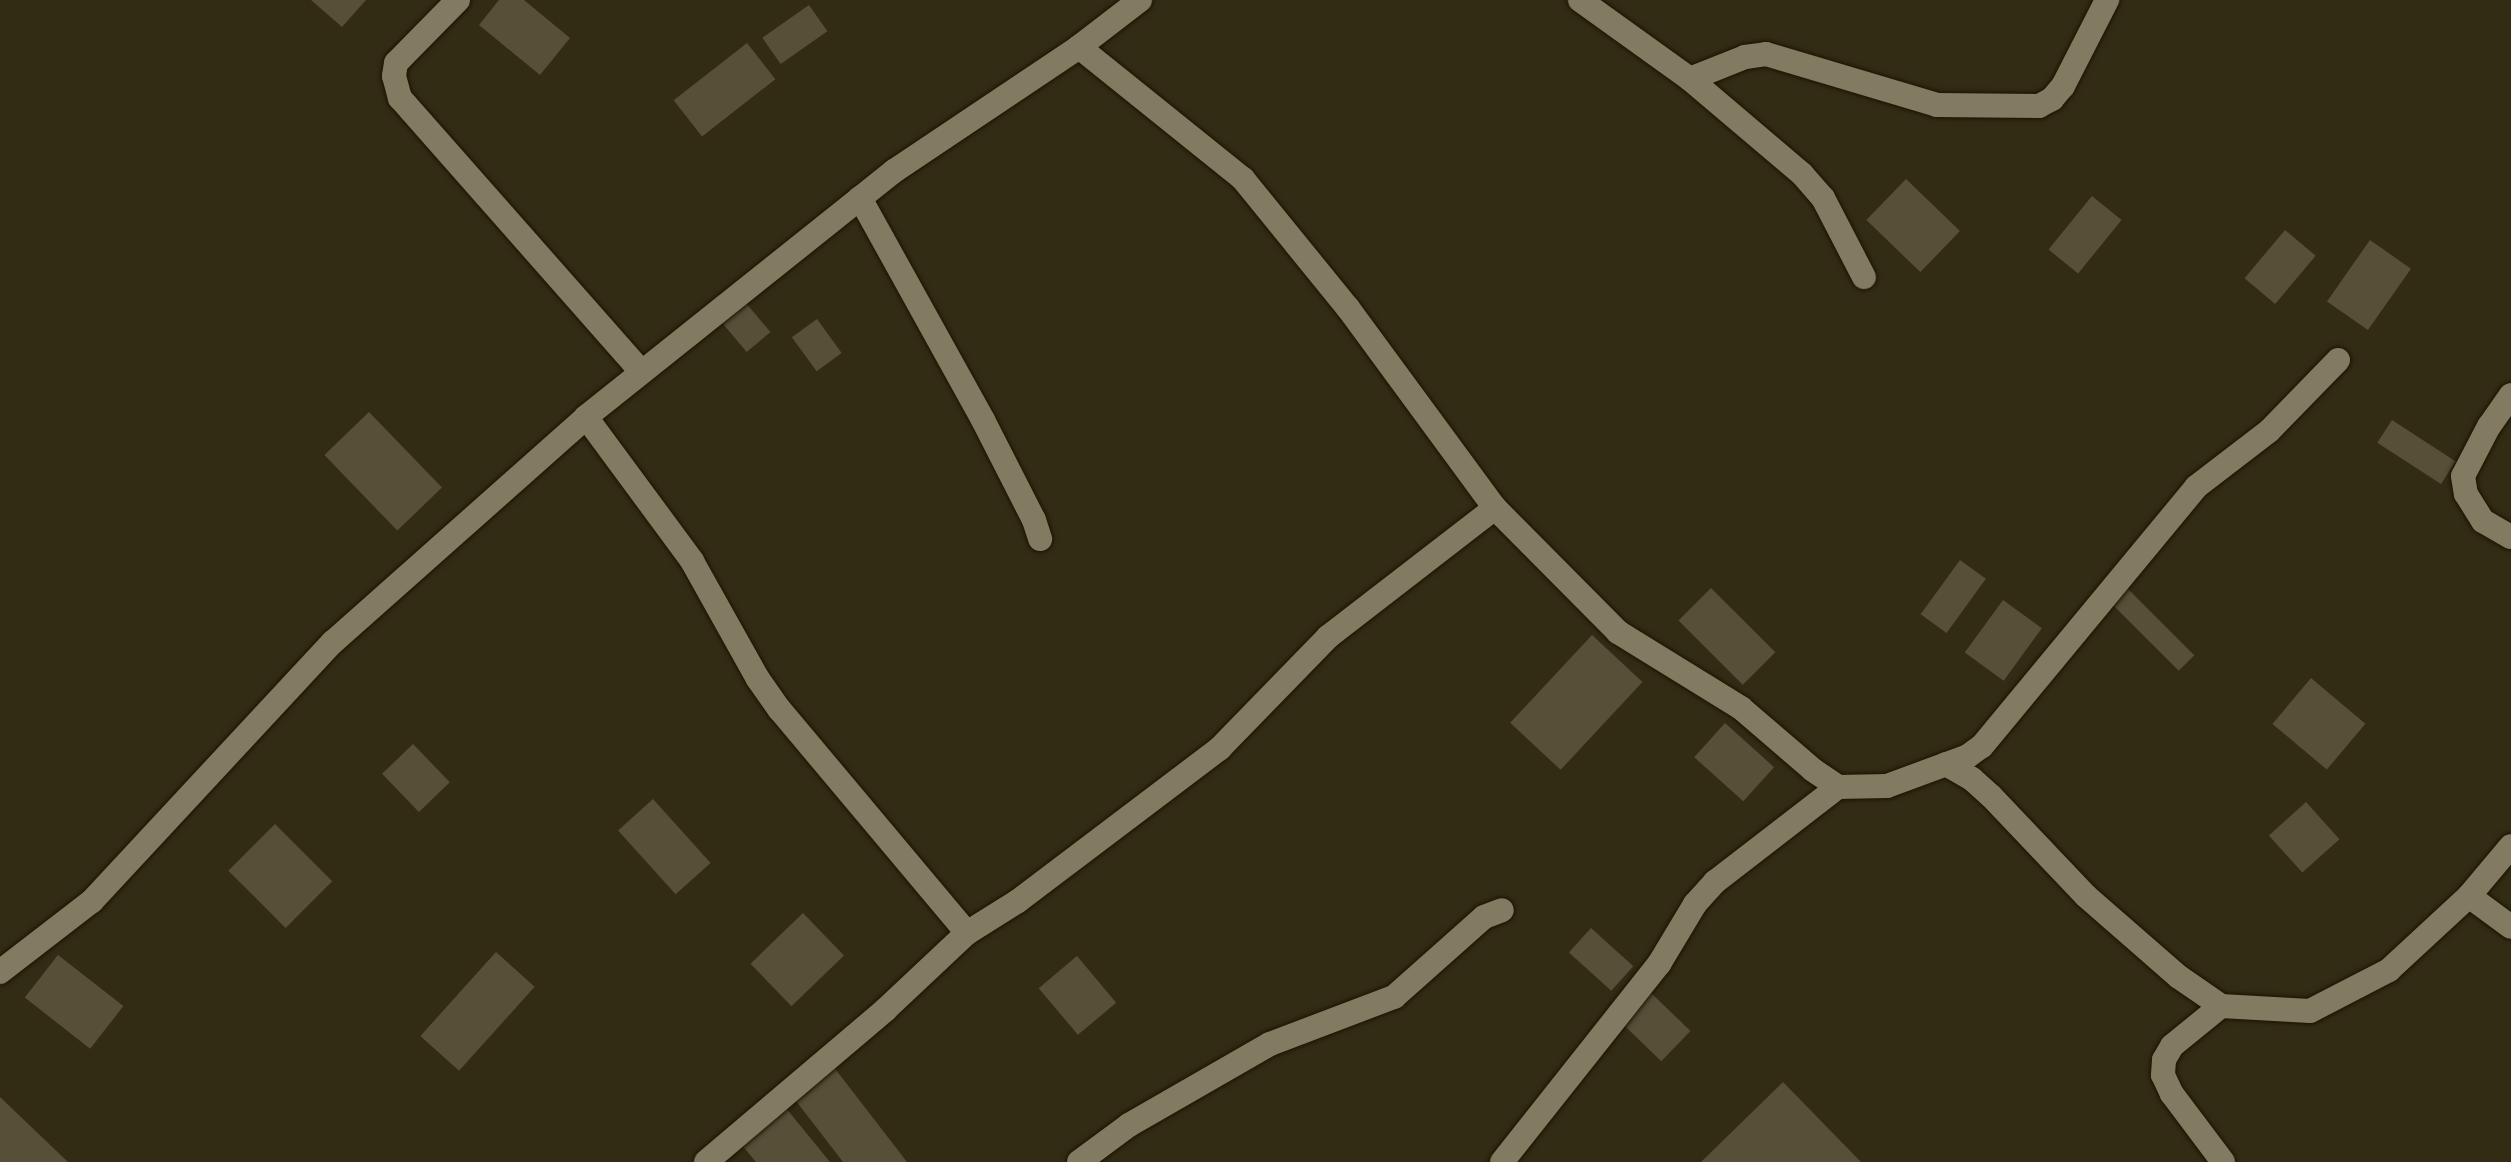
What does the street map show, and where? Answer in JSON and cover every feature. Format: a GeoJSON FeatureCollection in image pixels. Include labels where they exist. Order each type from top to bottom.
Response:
{"type":"FeatureCollection","features":[{"type":"Feature","properties":{"kind":"street"},"geometry":{"type":"LineString","coordinates":[[458,0],[396,63],[394,76],[400,98],[641,371]]}},
{"type":"Feature","properties":{"kind":"street"},"geometry":{"type":"LineString","coordinates":[[0,972],[92,901],[333,642],[586,417],[860,198],[1079,47],[1140,0]]}},
{"type":"Feature","properties":{"kind":"street"},"geometry":{"type":"LineString","coordinates":[[1580,0],[1690,79],[1802,174],[1823,198],[1864,277]]}},
{"type":"Feature","properties":{"kind":"street"},"geometry":{"type":"LineString","coordinates":[[1690,79],[1745,57],[1766,54],[1937,105],[2039,106],[2052,99],[2063,86],[2107,0]]}},
{"type":"Feature","properties":{"kind":"street"},"geometry":{"type":"LineString","coordinates":[[1079,47],[1243,179],[1348,308],[1495,508],[1618,632],[1741,708],[1838,787]]}},
{"type":"Feature","properties":{"kind":"street"},"geometry":{"type":"LineString","coordinates":[[860,198],[983,420],[1034,520],[1040,539]]}},
{"type":"Feature","properties":{"kind":"street"},"geometry":{"type":"LineString","coordinates":[[1502,1162],[1659,964],[1695,904],[1715,882],[1838,787],[1887,786],[1968,756],[1997,732],[2196,487],[2269,431],[2338,360]]}},
{"type":"Feature","properties":{"kind":"street"},"geometry":{"type":"LineString","coordinates":[[2511,395],[2489,426],[2463,476],[2466,494],[2483,521],[2511,537]]}},
{"type":"Feature","properties":{"kind":"street"},"geometry":{"type":"LineString","coordinates":[[586,417],[692,561],[758,679],[780,710],[967,933]]}},
{"type":"Feature","properties":{"kind":"street"},"geometry":{"type":"LineString","coordinates":[[706,1162],[885,1010],[967,933],[1018,901],[1220,748],[1337,630],[1495,508]]}},
{"type":"Feature","properties":{"kind":"street"},"geometry":{"type":"LineString","coordinates":[[1946,764],[1972,779],[1991,796],[2086,896],[2179,977],[2221,1006],[2310,1011],[2389,970],[2469,896],[2511,846]]}},
{"type":"Feature","properties":{"kind":"street"},"geometry":{"type":"LineString","coordinates":[[2469,896],[2511,927]]}},
{"type":"Feature","properties":{"kind":"street"},"geometry":{"type":"LineString","coordinates":[[1079,1162],[1129,1125],[1270,1044],[1394,997],[1484,917],[1502,910]]}},
{"type":"Feature","properties":{"kind":"street"},"geometry":{"type":"LineString","coordinates":[[2221,1006],[2172,1046],[2164,1060],[2163,1075],[2172,1094],[2223,1162]]}},
{"type":"Feature","properties":{"kind":"building"},"geometry":{"type":"Polygon","coordinates":[[[311,0],[366,0],[342,27],[311,0]]]}},
{"type":"Feature","properties":{"kind":"building"},"geometry":{"type":"Polygon","coordinates":[[[499,0],[524,0],[570,38],[540,75],[479,25],[499,0]]]}},
{"type":"Feature","properties":{"kind":"building"},"geometry":{"type":"Polygon","coordinates":[[[809,5],[827,31],[781,64],[762,38],[809,5]]]}},
{"type":"Feature","properties":{"kind":"building"},"geometry":{"type":"Polygon","coordinates":[[[747,43],[775,79],[702,137],[674,100],[747,43]]]}},
{"type":"Feature","properties":{"kind":"building"},"geometry":{"type":"Polygon","coordinates":[[[1906,179],[1960,231],[1920,272],[1866,220],[1906,179]]]}},
{"type":"Feature","properties":{"kind":"building"},"geometry":{"type":"Polygon","coordinates":[[[2092,196],[2122,220],[2078,274],[2049,250],[2092,196]]]}},
{"type":"Feature","properties":{"kind":"building"},"geometry":{"type":"Polygon","coordinates":[[[2285,230],[2316,256],[2275,304],[2245,278],[2285,230]]]}},
{"type":"Feature","properties":{"kind":"building"},"geometry":{"type":"Polygon","coordinates":[[[2370,240],[2411,269],[2368,330],[2327,301],[2370,240]]]}},
{"type":"Feature","properties":{"kind":"building"},"geometry":{"type":"Polygon","coordinates":[[[746,303],[770,332],[747,352],[722,323],[746,303]]]}},
{"type":"Feature","properties":{"kind":"building"},"geometry":{"type":"Polygon","coordinates":[[[817,319],[842,353],[817,371],[792,337],[817,319]]]}},
{"type":"Feature","properties":{"kind":"building"},"geometry":{"type":"Polygon","coordinates":[[[369,412],[442,488],[397,531],[324,455],[369,412]]]}},
{"type":"Feature","properties":{"kind":"building"},"geometry":{"type":"Polygon","coordinates":[[[2392,420],[2456,461],[2441,484],[2377,443],[2392,420]]]}},
{"type":"Feature","properties":{"kind":"building"},"geometry":{"type":"Polygon","coordinates":[[[1960,560],[1986,579],[1947,633],[1921,614],[1960,560]]]}},
{"type":"Feature","properties":{"kind":"building"},"geometry":{"type":"Polygon","coordinates":[[[2125,586],[2194,655],[2179,671],[2109,602],[2125,586]]]}},
{"type":"Feature","properties":{"kind":"building"},"geometry":{"type":"Polygon","coordinates":[[[1711,588],[1775,652],[1743,685],[1678,621],[1711,588]]]}},
{"type":"Feature","properties":{"kind":"building"},"geometry":{"type":"Polygon","coordinates":[[[2003,600],[2042,628],[2004,681],[1965,653],[2003,600]]]}},
{"type":"Feature","properties":{"kind":"building"},"geometry":{"type":"Polygon","coordinates":[[[1592,635],[1642,682],[1561,770],[1510,723],[1592,635]]]}},
{"type":"Feature","properties":{"kind":"building"},"geometry":{"type":"Polygon","coordinates":[[[2311,678],[2365,724],[2327,770],[2272,724],[2311,678]]]}},
{"type":"Feature","properties":{"kind":"building"},"geometry":{"type":"Polygon","coordinates":[[[1725,723],[1774,767],[1743,801],[1694,757],[1725,723]]]}},
{"type":"Feature","properties":{"kind":"building"},"geometry":{"type":"Polygon","coordinates":[[[413,744],[450,782],[419,812],[382,774],[413,744]]]}},
{"type":"Feature","properties":{"kind":"building"},"geometry":{"type":"Polygon","coordinates":[[[653,799],[711,863],[676,894],[618,830],[653,799]]]}},
{"type":"Feature","properties":{"kind":"building"},"geometry":{"type":"Polygon","coordinates":[[[2306,802],[2339,839],[2302,873],[2269,835],[2306,802]]]}},
{"type":"Feature","properties":{"kind":"building"},"geometry":{"type":"Polygon","coordinates":[[[275,824],[332,881],[286,928],[228,871],[275,824]]]}},
{"type":"Feature","properties":{"kind":"building"},"geometry":{"type":"Polygon","coordinates":[[[803,913],[844,955],[791,1006],[750,964],[803,913]]]}},
{"type":"Feature","properties":{"kind":"building"},"geometry":{"type":"Polygon","coordinates":[[[1591,928],[1633,966],[1611,991],[1569,953],[1591,928]]]}},
{"type":"Feature","properties":{"kind":"building"},"geometry":{"type":"Polygon","coordinates":[[[496,952],[535,987],[459,1071],[420,1036],[496,952]]]}},
{"type":"Feature","properties":{"kind":"building"},"geometry":{"type":"Polygon","coordinates":[[[58,955],[123,1006],[90,1049],[25,998],[58,955]]]}},
{"type":"Feature","properties":{"kind":"building"},"geometry":{"type":"Polygon","coordinates":[[[1077,956],[1116,1003],[1078,1035],[1039,988],[1077,956]]]}},
{"type":"Feature","properties":{"kind":"building"},"geometry":{"type":"Polygon","coordinates":[[[1648,990],[1690,1031],[1661,1061],[1619,1020],[1648,990]]]}},
{"type":"Feature","properties":{"kind":"building"},"geometry":{"type":"Polygon","coordinates":[[[833,1066],[907,1162],[843,1162],[793,1097],[833,1066]]]}},
{"type":"Feature","properties":{"kind":"building"},"geometry":{"type":"Polygon","coordinates":[[[1783,1082],[1861,1162],[1701,1162],[1783,1082]]]}},
{"type":"Feature","properties":{"kind":"building"},"geometry":{"type":"Polygon","coordinates":[[[0,1097],[68,1162],[0,1162],[0,1097]]]}},
{"type":"Feature","properties":{"kind":"building"},"geometry":{"type":"Polygon","coordinates":[[[785,1107],[830,1162],[756,1162],[741,1144],[785,1107]]]}}]}
